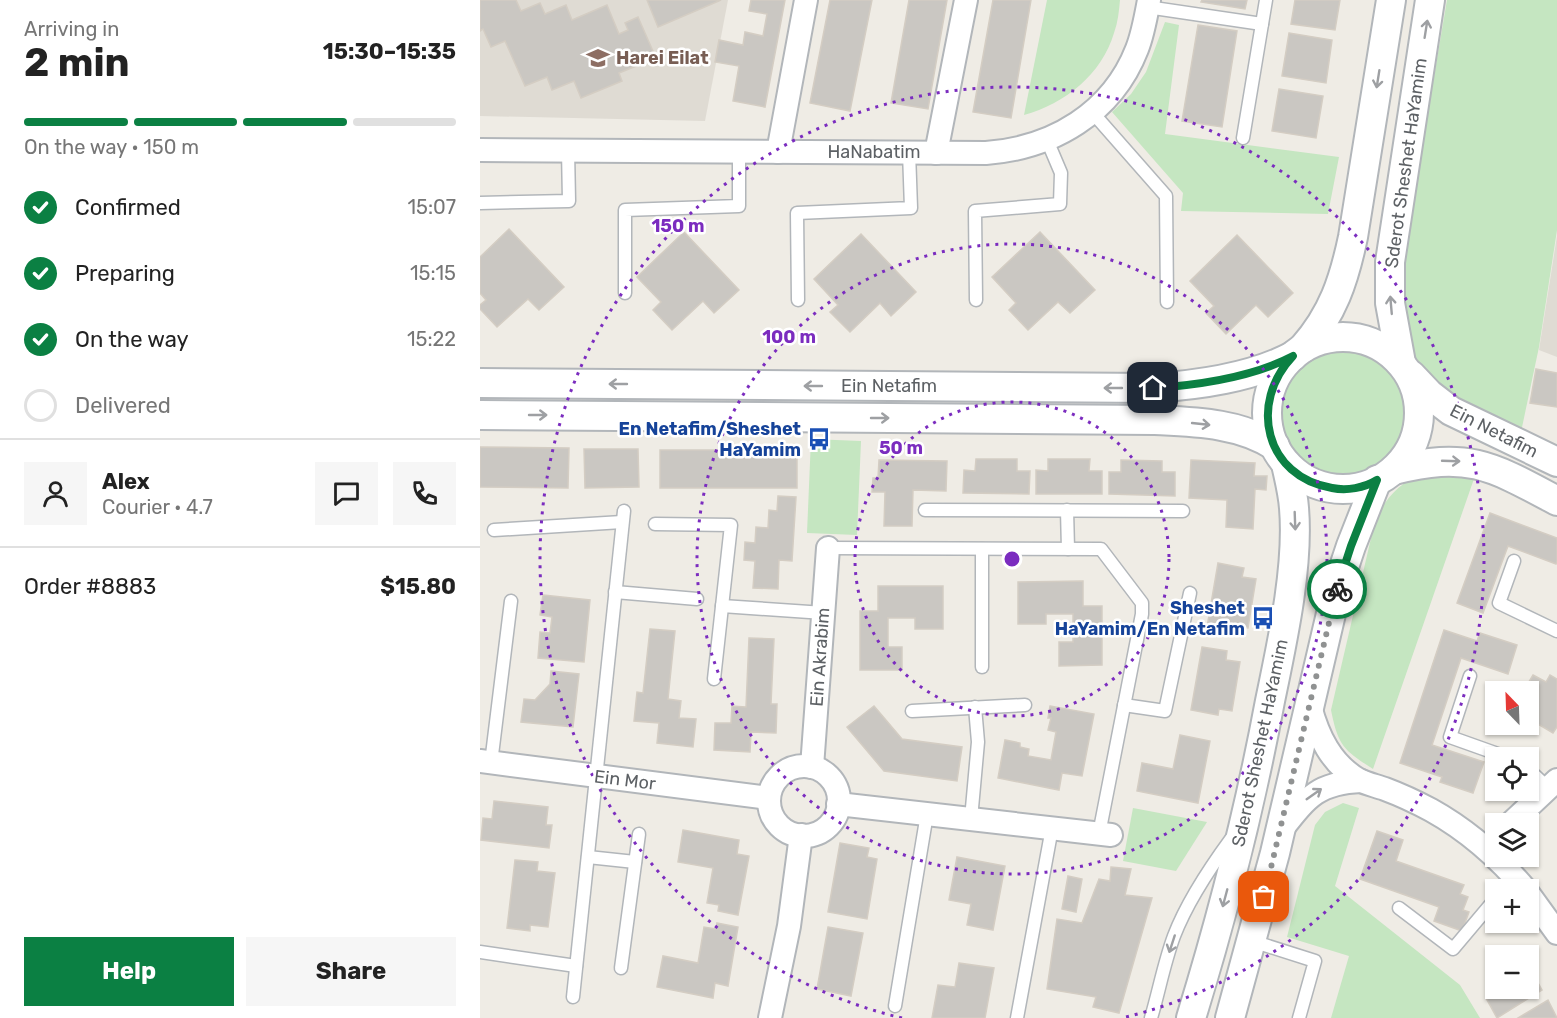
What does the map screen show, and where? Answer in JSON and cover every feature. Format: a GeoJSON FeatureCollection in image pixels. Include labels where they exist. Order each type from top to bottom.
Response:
{"type":"FeatureCollection","features":[{"type":"Feature","properties":{"kind":"street"},"geometry":{"type":"LineString","coordinates":[[778,152],[806,0]]}},
{"type":"Feature","properties":{"kind":"street"},"geometry":{"type":"LineString","coordinates":[[936,153],[966,0]]}},
{"type":"Feature","properties":{"kind":"street"},"geometry":{"type":"LineString","coordinates":[[1298,352],[1325,339],[1349,337],[1372,342],[1392,354],[1404,367],[1418,395],[1419,419],[1414,441],[1402,461],[1386,475],[1349,489],[1325,487],[1304,478],[1280,455],[1269,431],[1267,419],[1269,396],[1278,374],[1326,318],[1347,266],[1391,0]]}},
{"type":"Feature","properties":{"kind":"street","name":"Sderot Sheshet HaYamim"},"geometry":{"type":"LineString","coordinates":[[1404,367],[1390,303],[1391,254],[1430,0]]}},
{"type":"Feature","properties":{"kind":"street","name":"HaNabatim"},"geometry":{"type":"LineString","coordinates":[[480,150],[909,153],[1007,151],[1047,140],[1066,131],[1093,113],[1116,89],[1138,47],[1148,3]]}},
{"type":"Feature","properties":{"kind":"street","name":"HaNabatim"},"geometry":{"type":"LineString","coordinates":[[480,143],[516,150]]}},
{"type":"Feature","properties":{"kind":"street","name":"Ein Netafim"},"geometry":{"type":"LineString","coordinates":[[480,383],[1153,388],[1203,383],[1239,375],[1271,366],[1298,352]]}},
{"type":"Feature","properties":{"kind":"street","name":"Ein Netafim"},"geometry":{"type":"LineString","coordinates":[[1404,367],[1428,394],[1450,411],[1552,455]]}},
{"type":"Feature","properties":{"kind":"street","name":"Ein Netafim"},"geometry":{"type":"LineString","coordinates":[[480,415],[1155,420],[1233,429],[1262,437],[1280,455]]}},
{"type":"Feature","properties":{"kind":"street","name":"Sderot Sheshet HaYamim"},"geometry":{"type":"LineString","coordinates":[[1191,1018],[1245,822],[1274,681],[1295,534],[1294,506],[1280,455]]}},
{"type":"Feature","properties":{"kind":"street","name":"Ein Netafim"},"geometry":{"type":"LineString","coordinates":[[1386,475],[1432,461],[1476,463],[1557,501]]}},
{"type":"Feature","properties":{"kind":"street","name":"Sderot Sheshet HaYamim"},"geometry":{"type":"LineString","coordinates":[[1230,1018],[1280,831],[1344,567],[1386,475]]}},
{"type":"Feature","properties":{"kind":"street","name":"Ein Akrabim"},"geometry":{"type":"LineString","coordinates":[[812,767],[828,548]]}},
{"type":"Feature","properties":{"kind":"street"},"geometry":{"type":"LineString","coordinates":[[1310,706],[1324,744],[1339,764],[1361,781],[1386,789],[1433,811],[1485,840]]}},
{"type":"Feature","properties":{"kind":"street","name":"Ein Mor"},"geometry":{"type":"LineString","coordinates":[[485,762],[769,798]]}},
{"type":"Feature","properties":{"kind":"street"},"geometry":{"type":"LineString","coordinates":[[812,767],[826,774],[833,782],[838,804],[836,814],[826,827],[812,835],[801,836],[786,831],[778,824],[770,809],[769,798],[774,783],[781,775],[796,768],[812,767]]}},
{"type":"Feature","properties":{"kind":"street"},"geometry":{"type":"LineString","coordinates":[[1280,831],[1313,793],[1337,783],[1361,781]]}},
{"type":"Feature","properties":{"kind":"street"},"geometry":{"type":"LineString","coordinates":[[1522,813],[1553,784]]}},
{"type":"Feature","properties":{"kind":"street"},"geometry":{"type":"LineString","coordinates":[[838,804],[1105,834]]}},
{"type":"Feature","properties":{"kind":"street"},"geometry":{"type":"LineString","coordinates":[[770,1018],[789,926],[801,836]]}},
{"type":"Feature","properties":{"kind":"street"},"geometry":{"type":"LineString","coordinates":[[1539,910],[1557,933]]}},
{"type":"Feature","properties":{"kind":"lane"},"geometry":{"type":"LineString","coordinates":[[1244,138],[1266,0]]}},
{"type":"Feature","properties":{"kind":"lane"},"geometry":{"type":"LineString","coordinates":[[1148,3],[1262,24]]}},
{"type":"Feature","properties":{"kind":"lane"},"geometry":{"type":"LineString","coordinates":[[1093,113],[1166,196],[1167,302]]}},
{"type":"Feature","properties":{"kind":"lane"},"geometry":{"type":"LineString","coordinates":[[976,300],[975,211],[1060,204],[1061,173],[1047,140]]}},
{"type":"Feature","properties":{"kind":"lane"},"geometry":{"type":"LineString","coordinates":[[480,203],[569,201],[568,150]]}},
{"type":"Feature","properties":{"kind":"lane"},"geometry":{"type":"LineString","coordinates":[[625,294],[625,210],[739,206],[739,151]]}},
{"type":"Feature","properties":{"kind":"lane"},"geometry":{"type":"LineString","coordinates":[[798,300],[797,213],[911,208],[909,153]]}},
{"type":"Feature","properties":{"kind":"lane"},"geometry":{"type":"LineString","coordinates":[[925,510],[1183,511]]}},
{"type":"Feature","properties":{"kind":"lane"},"geometry":{"type":"LineString","coordinates":[[1068,510],[1068,549]]}},
{"type":"Feature","properties":{"kind":"lane"},"geometry":{"type":"LineString","coordinates":[[494,530],[623,516],[573,997]]}},
{"type":"Feature","properties":{"kind":"lane"},"geometry":{"type":"LineString","coordinates":[[655,524],[731,525],[714,679]]}},
{"type":"Feature","properties":{"kind":"lane"},"geometry":{"type":"LineString","coordinates":[[828,548],[1101,549],[1142,603],[1105,834]]}},
{"type":"Feature","properties":{"kind":"lane"},"geometry":{"type":"LineString","coordinates":[[982,549],[982,667]]}},
{"type":"Feature","properties":{"kind":"lane"},"geometry":{"type":"LineString","coordinates":[[1514,561],[1499,603],[1557,631]]}},
{"type":"Feature","properties":{"kind":"lane"},"geometry":{"type":"LineString","coordinates":[[615,592],[697,599]]}},
{"type":"Feature","properties":{"kind":"lane"},"geometry":{"type":"LineString","coordinates":[[1124,705],[1165,711],[1190,593]]}},
{"type":"Feature","properties":{"kind":"lane"},"geometry":{"type":"LineString","coordinates":[[485,762],[511,601]]}},
{"type":"Feature","properties":{"kind":"lane"},"geometry":{"type":"LineString","coordinates":[[722,606],[824,613]]}},
{"type":"Feature","properties":{"kind":"lane"},"geometry":{"type":"LineString","coordinates":[[1470,676],[1450,737],[1485,749]]}},
{"type":"Feature","properties":{"kind":"lane"},"geometry":{"type":"LineString","coordinates":[[912,711],[1025,705]]}},
{"type":"Feature","properties":{"kind":"lane"},"geometry":{"type":"LineString","coordinates":[[971,819],[978,742],[975,708]]}},
{"type":"Feature","properties":{"kind":"lane"},"geometry":{"type":"LineString","coordinates":[[1539,776],[1553,784]]}},
{"type":"Feature","properties":{"kind":"lane"},"geometry":{"type":"LineString","coordinates":[[895,1006],[927,814]]}},
{"type":"Feature","properties":{"kind":"lane"},"geometry":{"type":"LineString","coordinates":[[1151,1018],[1174,938],[1186,911],[1222,852],[1245,822]]}},
{"type":"Feature","properties":{"kind":"lane"},"geometry":{"type":"LineString","coordinates":[[1017,1018],[1052,828]]}},
{"type":"Feature","properties":{"kind":"lane"},"geometry":{"type":"LineString","coordinates":[[621,968],[639,834]]}},
{"type":"Feature","properties":{"kind":"lane"},"geometry":{"type":"LineString","coordinates":[[588,857],[635,862]]}},
{"type":"Feature","properties":{"kind":"lane"},"geometry":{"type":"LineString","coordinates":[[1399,908],[1453,949],[1485,911]]}},
{"type":"Feature","properties":{"kind":"lane"},"geometry":{"type":"LineString","coordinates":[[1252,940],[1315,962],[1299,1018]]}},
{"type":"Feature","properties":{"kind":"lane"},"geometry":{"type":"LineString","coordinates":[[480,952],[576,966]]}},
{"type":"Feature","properties":{"kind":"shaded area","name":"Harei Eilat"},"geometry":{"type":"Polygon","coordinates":[[[480,0],[728,0],[705,121],[480,116],[480,0]]]}},
{"type":"Feature","properties":{"kind":"shaded area"},"geometry":{"type":"Polygon","coordinates":[[[1557,236],[1557,357],[1539,350],[1557,236]]]}},
{"type":"Feature","properties":{"kind":"green space"},"geometry":{"type":"Polygon","coordinates":[[[1047,0],[1120,0],[1114,33],[1101,62],[1091,74],[1080,85],[1054,103],[1024,115],[1047,0]]]}},
{"type":"Feature","properties":{"kind":"green space"},"geometry":{"type":"Polygon","coordinates":[[[1447,0],[1557,0],[1557,230],[1539,347],[1521,432],[1460,407],[1417,362],[1408,343],[1401,271],[1447,0]]]}},
{"type":"Feature","properties":{"kind":"green space"},"geometry":{"type":"Polygon","coordinates":[[[1165,22],[1179,25],[1165,134],[1339,157],[1328,214],[1181,211],[1183,193],[1112,112],[1131,94],[1146,72],[1165,22]]]}},
{"type":"Feature","properties":{"kind":"green space"},"geometry":{"type":"Polygon","coordinates":[[[1343,350],[1367,355],[1388,368],[1401,389],[1406,413],[1401,437],[1388,458],[1367,471],[1343,476],[1319,471],[1298,458],[1285,437],[1280,413],[1285,389],[1298,368],[1319,355],[1343,350]]]}},
{"type":"Feature","properties":{"kind":"green space"},"geometry":{"type":"Polygon","coordinates":[[[811,439],[861,441],[857,535],[807,533],[811,439]]]}},
{"type":"Feature","properties":{"kind":"green space"},"geometry":{"type":"Polygon","coordinates":[[[1436,472],[1476,473],[1373,769],[1343,746],[1336,731],[1331,710],[1375,521],[1394,492],[1415,477],[1436,472]]]}},
{"type":"Feature","properties":{"kind":"green space"},"geometry":{"type":"Polygon","coordinates":[[[1343,803],[1359,808],[1335,886],[1460,985],[1480,1018],[1331,1018],[1349,956],[1287,937],[1315,825],[1325,812],[1343,803]]]}},
{"type":"Feature","properties":{"kind":"green space"},"geometry":{"type":"Polygon","coordinates":[[[1133,808],[1207,822],[1176,871],[1123,861],[1133,808]]]}},
{"type":"Feature","properties":{"kind":"building"},"geometry":{"type":"Polygon","coordinates":[[[480,0],[516,0],[521,11],[540,3],[545,14],[566,5],[572,20],[607,5],[619,34],[628,30],[625,23],[638,17],[656,58],[619,73],[622,81],[581,98],[574,81],[552,90],[547,77],[525,86],[505,41],[491,47],[483,29],[480,31],[480,0]]]}},
{"type":"Feature","properties":{"kind":"building"},"geometry":{"type":"Polygon","coordinates":[[[647,0],[721,0],[658,27],[647,0]]]}},
{"type":"Feature","properties":{"kind":"building"},"geometry":{"type":"Polygon","coordinates":[[[751,0],[785,0],[765,107],[733,101],[739,66],[715,62],[719,40],[743,45],[745,32],[763,36],[767,14],[749,11],[751,0]]]}},
{"type":"Feature","properties":{"kind":"building"},"geometry":{"type":"Polygon","coordinates":[[[830,0],[872,0],[850,111],[810,103],[830,0]]]}},
{"type":"Feature","properties":{"kind":"building"},"geometry":{"type":"Polygon","coordinates":[[[909,0],[947,0],[928,109],[891,103],[909,0]]]}},
{"type":"Feature","properties":{"kind":"building"},"geometry":{"type":"Polygon","coordinates":[[[993,0],[1031,0],[1011,118],[973,112],[993,0]]]}},
{"type":"Feature","properties":{"kind":"building"},"geometry":{"type":"Polygon","coordinates":[[[1202,0],[1247,0],[1245,9],[1201,2],[1202,0]]]}},
{"type":"Feature","properties":{"kind":"building"},"geometry":{"type":"Polygon","coordinates":[[[1295,0],[1340,0],[1335,30],[1291,24],[1295,0]]]}},
{"type":"Feature","properties":{"kind":"building"},"geometry":{"type":"Polygon","coordinates":[[[1198,25],[1237,31],[1222,127],[1182,121],[1198,25]]]}},
{"type":"Feature","properties":{"kind":"building"},"geometry":{"type":"Polygon","coordinates":[[[1289,33],[1332,40],[1326,83],[1282,76],[1289,33]]]}},
{"type":"Feature","properties":{"kind":"building"},"geometry":{"type":"Polygon","coordinates":[[[1279,89],[1323,96],[1316,138],[1272,131],[1279,89]]]}},
{"type":"Feature","properties":{"kind":"building"},"geometry":{"type":"Polygon","coordinates":[[[509,229],[564,287],[539,310],[528,299],[497,327],[480,309],[480,305],[486,300],[480,293],[480,257],[509,229]]]}},
{"type":"Feature","properties":{"kind":"building"},"geometry":{"type":"Polygon","coordinates":[[[684,232],[739,290],[714,313],[703,301],[672,330],[653,310],[661,302],[637,277],[684,232]]]}},
{"type":"Feature","properties":{"kind":"building"},"geometry":{"type":"Polygon","coordinates":[[[1040,232],[1095,290],[1070,313],[1058,302],[1028,330],[1009,310],[1016,303],[992,277],[1040,232]]]}},
{"type":"Feature","properties":{"kind":"building"},"geometry":{"type":"Polygon","coordinates":[[[861,234],[916,292],[891,316],[880,303],[850,332],[830,312],[838,305],[814,279],[861,234]]]}},
{"type":"Feature","properties":{"kind":"building"},"geometry":{"type":"Polygon","coordinates":[[[1237,235],[1293,293],[1268,317],[1256,305],[1226,334],[1206,313],[1214,306],[1190,281],[1237,235]]]}},
{"type":"Feature","properties":{"kind":"building"},"geometry":{"type":"Polygon","coordinates":[[[1536,369],[1557,373],[1557,407],[1530,403],[1536,369]]]}},
{"type":"Feature","properties":{"kind":"building"},"geometry":{"type":"Polygon","coordinates":[[[480,447],[569,448],[568,488],[480,487],[480,447]]]}},
{"type":"Feature","properties":{"kind":"building"},"geometry":{"type":"Polygon","coordinates":[[[584,449],[638,449],[639,487],[585,488],[584,449]]]}},
{"type":"Feature","properties":{"kind":"building"},"geometry":{"type":"Polygon","coordinates":[[[660,450],[797,450],[797,488],[660,488],[660,450]]]}},
{"type":"Feature","properties":{"kind":"building"},"geometry":{"type":"Polygon","coordinates":[[[976,459],[1017,459],[1017,471],[1030,471],[1029,494],[963,493],[964,470],[975,471],[976,459]]]}},
{"type":"Feature","properties":{"kind":"building"},"geometry":{"type":"Polygon","coordinates":[[[1048,459],[1090,459],[1089,471],[1102,471],[1102,494],[1036,494],[1036,470],[1048,471],[1048,459]]]}},
{"type":"Feature","properties":{"kind":"building"},"geometry":{"type":"Polygon","coordinates":[[[879,460],[947,461],[946,491],[913,490],[912,526],[884,526],[885,492],[872,492],[873,478],[878,478],[879,460]]]}},
{"type":"Feature","properties":{"kind":"building"},"geometry":{"type":"Polygon","coordinates":[[[1121,460],[1162,461],[1162,472],[1175,472],[1175,496],[1109,494],[1109,472],[1121,472],[1121,460]]]}},
{"type":"Feature","properties":{"kind":"building"},"geometry":{"type":"Polygon","coordinates":[[[1191,460],[1255,463],[1254,476],[1267,476],[1266,490],[1255,489],[1253,529],[1226,527],[1227,500],[1189,498],[1191,460]]]}},
{"type":"Feature","properties":{"kind":"building"},"geometry":{"type":"Polygon","coordinates":[[[778,496],[796,497],[792,561],[779,560],[778,589],[753,588],[755,561],[744,560],[745,542],[755,543],[756,527],[768,528],[769,510],[777,511],[778,496]]]}},
{"type":"Feature","properties":{"kind":"building"},"geometry":{"type":"Polygon","coordinates":[[[1490,513],[1557,538],[1557,561],[1556,564],[1508,546],[1483,613],[1457,603],[1490,513]]]}},
{"type":"Feature","properties":{"kind":"building"},"geometry":{"type":"Polygon","coordinates":[[[1218,563],[1244,568],[1242,577],[1256,579],[1248,628],[1235,626],[1234,631],[1207,627],[1218,563]]]}},
{"type":"Feature","properties":{"kind":"building"},"geometry":{"type":"Polygon","coordinates":[[[1083,581],[1083,606],[1102,606],[1102,665],[1059,666],[1059,642],[1073,642],[1073,614],[1046,614],[1046,624],[1018,624],[1018,582],[1083,581]]]}},
{"type":"Feature","properties":{"kind":"building"},"geometry":{"type":"Polygon","coordinates":[[[878,586],[943,586],[943,629],[915,629],[915,618],[888,618],[888,647],[902,647],[902,670],[860,670],[860,611],[878,611],[878,586]]]}},
{"type":"Feature","properties":{"kind":"building"},"geometry":{"type":"Polygon","coordinates":[[[543,595],[590,600],[584,662],[538,658],[540,632],[550,633],[552,617],[540,615],[543,595]]]}},
{"type":"Feature","properties":{"kind":"building"},"geometry":{"type":"Polygon","coordinates":[[[650,629],[675,631],[668,699],[681,701],[679,718],[696,719],[693,747],[657,743],[659,723],[634,721],[637,692],[643,693],[650,629]]]}},
{"type":"Feature","properties":{"kind":"building"},"geometry":{"type":"Polygon","coordinates":[[[1444,630],[1477,641],[1480,633],[1517,645],[1508,674],[1461,658],[1432,745],[1484,762],[1473,793],[1440,782],[1442,777],[1400,763],[1444,630]]]}},
{"type":"Feature","properties":{"kind":"building"},"geometry":{"type":"Polygon","coordinates":[[[749,638],[774,639],[771,704],[777,704],[776,733],[751,732],[750,752],[714,750],[715,723],[731,723],[732,706],[746,707],[749,638]]]}},
{"type":"Feature","properties":{"kind":"building"},"geometry":{"type":"Polygon","coordinates":[[[1202,647],[1227,651],[1226,660],[1240,662],[1232,711],[1219,709],[1218,715],[1191,710],[1202,647]]]}},
{"type":"Feature","properties":{"kind":"building"},"geometry":{"type":"Polygon","coordinates":[[[551,671],[579,674],[573,727],[521,722],[524,699],[535,700],[550,684],[551,671]]]}},
{"type":"Feature","properties":{"kind":"building"},"geometry":{"type":"Polygon","coordinates":[[[1533,675],[1546,682],[1550,675],[1557,679],[1557,727],[1553,733],[1539,725],[1539,681],[1529,681],[1533,675]]]}},
{"type":"Feature","properties":{"kind":"building"},"geometry":{"type":"Polygon","coordinates":[[[874,706],[902,739],[962,747],[957,781],[884,771],[847,727],[874,706]]]}},
{"type":"Feature","properties":{"kind":"building"},"geometry":{"type":"Polygon","coordinates":[[[1050,706],[1094,714],[1082,776],[1062,773],[1059,790],[998,778],[1005,740],[1020,743],[1020,747],[1029,749],[1028,756],[1051,760],[1056,732],[1048,730],[1051,718],[1048,718],[1050,706]]]}},
{"type":"Feature","properties":{"kind":"building"},"geometry":{"type":"Polygon","coordinates":[[[1180,735],[1210,741],[1198,803],[1137,791],[1142,763],[1173,769],[1180,735]]]}},
{"type":"Feature","properties":{"kind":"building"},"geometry":{"type":"Polygon","coordinates":[[[494,801],[548,807],[546,825],[552,825],[549,848],[481,840],[483,818],[492,819],[494,801]]]}},
{"type":"Feature","properties":{"kind":"building"},"geometry":{"type":"Polygon","coordinates":[[[683,830],[739,840],[737,854],[749,856],[738,915],[718,911],[719,905],[707,903],[713,868],[678,862],[683,830]]]}},
{"type":"Feature","properties":{"kind":"building"},"geometry":{"type":"Polygon","coordinates":[[[1377,831],[1403,840],[1396,861],[1464,885],[1460,894],[1468,897],[1463,910],[1469,912],[1462,931],[1434,921],[1439,907],[1360,879],[1377,831]]]}},
{"type":"Feature","properties":{"kind":"building"},"geometry":{"type":"Polygon","coordinates":[[[840,843],[869,848],[867,857],[877,859],[867,919],[828,912],[840,843]]]}},
{"type":"Feature","properties":{"kind":"building"},"geometry":{"type":"Polygon","coordinates":[[[957,857],[1005,866],[993,930],[967,925],[971,904],[949,900],[957,857]]]}},
{"type":"Feature","properties":{"kind":"building"},"geometry":{"type":"Polygon","coordinates":[[[515,860],[538,862],[537,871],[555,873],[548,927],[530,925],[530,931],[507,928],[515,860]]]}},
{"type":"Feature","properties":{"kind":"building"},"geometry":{"type":"Polygon","coordinates":[[[1111,867],[1131,869],[1125,895],[1152,898],[1119,1013],[1093,1007],[1096,997],[1047,989],[1057,919],[1082,923],[1099,879],[1110,881],[1111,867]]]}},
{"type":"Feature","properties":{"kind":"building"},"geometry":{"type":"Polygon","coordinates":[[[1068,876],[1082,879],[1076,912],[1062,909],[1068,876]]]}},
{"type":"Feature","properties":{"kind":"building"},"geometry":{"type":"Polygon","coordinates":[[[717,923],[738,927],[728,986],[715,983],[713,998],[657,987],[663,956],[698,963],[704,927],[716,929],[717,923]]]}},
{"type":"Feature","properties":{"kind":"building"},"geometry":{"type":"Polygon","coordinates":[[[828,927],[863,933],[851,996],[817,989],[828,927]]]}},
{"type":"Feature","properties":{"kind":"building"},"geometry":{"type":"Polygon","coordinates":[[[959,963],[994,968],[985,1018],[932,1018],[938,985],[955,987],[959,963]]]}},
{"type":"Feature","properties":{"kind":"building"},"geometry":{"type":"Polygon","coordinates":[[[1487,999],[1528,999],[1497,1018],[1487,999]]]}},
{"type":"Feature","properties":{"kind":"building"},"geometry":{"type":"Polygon","coordinates":[[[1548,1000],[1557,1018],[1518,1018],[1548,1000]]]}},
{"type":"Feature","properties":{"kind":"way so far"},"geometry":{"type":"LineString","coordinates":[[1264,897],[1337,589]]}},
{"type":"Feature","properties":{"kind":"place","name":"Harei Eilat"},"geometry":{"type":"Point","coordinates":[598,58]}},
{"type":"Feature","properties":{"kind":"place","name":"En Netafim/Sheshet HaYamim"},"geometry":{"type":"Point","coordinates":[819,439]}},
{"type":"Feature","properties":{"kind":"place","name":"Sheshet HaYamim/En Netafim"},"geometry":{"type":"Point","coordinates":[1263,618]}},
{"type":"Feature","properties":{"kind":"route"},"geometry":{"type":"LineString","coordinates":[[1153,388],[1203,383],[1239,375],[1271,366],[1293,356],[1284,364],[1272,385],[1267,407],[1269,431],[1279,454],[1294,472],[1314,484],[1325,487],[1349,489],[1377,480],[1337,589]]}}]}
